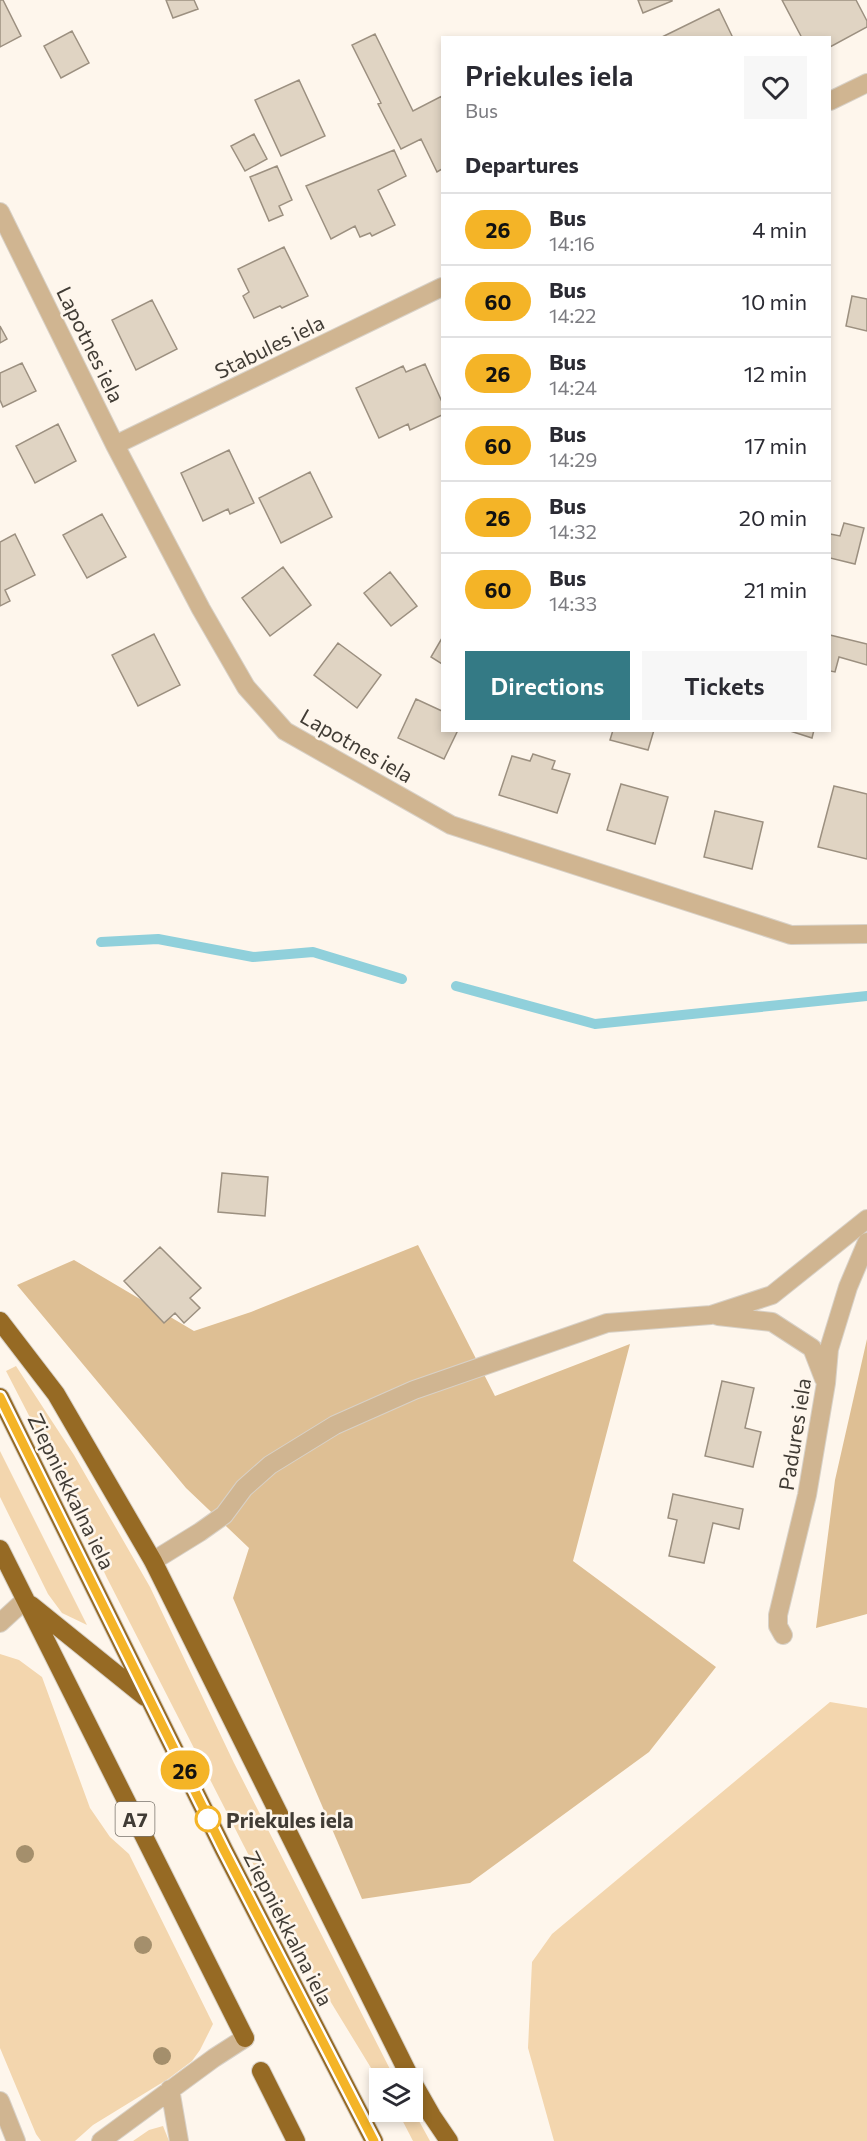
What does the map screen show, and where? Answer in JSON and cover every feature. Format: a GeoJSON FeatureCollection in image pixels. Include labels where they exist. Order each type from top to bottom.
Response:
{"type":"FeatureCollection","features":[{"type":"Feature","properties":{"kind":"highway"},"geometry":{"type":"LineString","coordinates":[[0,1321],[56,1394],[153,1561],[406,2068]]}},
{"type":"Feature","properties":{"kind":"highway","name":"Ziepniekkalna iela"},"geometry":{"type":"LineString","coordinates":[[0,1397],[224,1850],[374,2141]]}},
{"type":"Feature","properties":{"kind":"highway","name":"Ziepniekkalna iela"},"geometry":{"type":"LineString","coordinates":[[0,1549],[245,2038]]}},
{"type":"Feature","properties":{"kind":"highway","name":"Ziepniekkalna iela"},"geometry":{"type":"LineString","coordinates":[[25,1600],[151,1702]]}},
{"type":"Feature","properties":{"kind":"highway"},"geometry":{"type":"LineString","coordinates":[[261,2071],[297,2141]]}},
{"type":"Feature","properties":{"kind":"highway"},"geometry":{"type":"LineString","coordinates":[[423,2100],[449,2141]]}},
{"type":"Feature","properties":{"kind":"street"},"geometry":{"type":"LineString","coordinates":[[831,101],[867,83]]}},
{"type":"Feature","properties":{"kind":"street","name":"Lapotnes iela"},"geometry":{"type":"LineString","coordinates":[[0,212],[115,445],[201,609],[246,687],[285,731],[451,825],[791,935],[867,934]]}},
{"type":"Feature","properties":{"kind":"street","name":"Stabules iela"},"geometry":{"type":"LineString","coordinates":[[115,445],[441,287]]}},
{"type":"Feature","properties":{"kind":"street"},"geometry":{"type":"LineString","coordinates":[[711,1315],[772,1295],[867,1219]]}},
{"type":"Feature","properties":{"kind":"street","name":"Padures iela"},"geometry":{"type":"LineString","coordinates":[[783,1635],[778,1626],[778,1615],[807,1495],[826,1383],[829,1349],[848,1287],[867,1242]]}},
{"type":"Feature","properties":{"kind":"street"},"geometry":{"type":"LineString","coordinates":[[153,1561],[224,1515],[244,1488],[270,1465],[335,1425],[414,1390],[606,1323],[711,1315],[772,1322],[812,1348],[826,1383]]}},
{"type":"Feature","properties":{"kind":"street"},"geometry":{"type":"LineString","coordinates":[[0,1623],[25,1600]]}},
{"type":"Feature","properties":{"kind":"street"},"geometry":{"type":"LineString","coordinates":[[101,2141],[245,2038]]}},
{"type":"Feature","properties":{"kind":"street"},"geometry":{"type":"LineString","coordinates":[[171,2089],[179,2141]]}},
{"type":"Feature","properties":{"kind":"street"},"geometry":{"type":"LineString","coordinates":[[0,2101],[16,2141]]}},
{"type":"Feature","properties":{"kind":"shaded area"},"geometry":{"type":"Polygon","coordinates":[[[418,1245],[495,1396],[630,1344],[573,1561],[716,1667],[649,1752],[470,1883],[362,1899],[233,1598],[249,1548],[186,1488],[17,1285],[74,1260],[194,1331],[251,1312],[418,1245]]]}},
{"type":"Feature","properties":{"kind":"shaded area"},"geometry":{"type":"Polygon","coordinates":[[[867,1339],[867,1614],[816,1628],[835,1480],[867,1339]]]}},
{"type":"Feature","properties":{"kind":"shaded area"},"geometry":{"type":"Polygon","coordinates":[[[16,1366],[74,1455],[150,1587],[234,1763],[389,2068],[371,2068],[288,1932],[107,1578],[6,1371],[16,1366]]]}},
{"type":"Feature","properties":{"kind":"shaded area"},"geometry":{"type":"Polygon","coordinates":[[[0,1451],[87,1625],[62,1613],[48,1594],[0,1497],[0,1451]]]}},
{"type":"Feature","properties":{"kind":"shaded area"},"geometry":{"type":"Polygon","coordinates":[[[0,1654],[19,1660],[42,1677],[90,1808],[110,1837],[129,1854],[213,2024],[192,2061],[168,2079],[93,2125],[75,2141],[41,2141],[0,2048],[0,1654]]]}},
{"type":"Feature","properties":{"kind":"shaded area"},"geometry":{"type":"Polygon","coordinates":[[[830,1702],[867,1708],[867,2141],[554,2141],[528,2048],[532,1962],[552,1934],[830,1702]]]}},
{"type":"Feature","properties":{"kind":"shaded area"},"geometry":{"type":"Polygon","coordinates":[[[403,2122],[420,2122],[430,2141],[413,2141],[403,2122]]]}},
{"type":"Feature","properties":{"kind":"shaded area"},"geometry":{"type":"Polygon","coordinates":[[[163,2126],[169,2141],[133,2141],[149,2130],[163,2126]]]}},
{"type":"Feature","properties":{"kind":"building"},"geometry":{"type":"Polygon","coordinates":[[[0,0],[3,0],[21,36],[0,47],[0,0]]]}},
{"type":"Feature","properties":{"kind":"building"},"geometry":{"type":"Polygon","coordinates":[[[166,0],[194,0],[198,9],[173,18],[166,0]]]}},
{"type":"Feature","properties":{"kind":"building"},"geometry":{"type":"Polygon","coordinates":[[[638,0],[672,0],[672,1],[643,13],[638,0]]]}},
{"type":"Feature","properties":{"kind":"building"},"geometry":{"type":"Polygon","coordinates":[[[782,0],[856,0],[867,21],[867,27],[831,46],[831,36],[801,36],[782,0]]]}},
{"type":"Feature","properties":{"kind":"building"},"geometry":{"type":"Polygon","coordinates":[[[719,9],[732,36],[664,36],[719,9]]]}},
{"type":"Feature","properties":{"kind":"building"},"geometry":{"type":"Polygon","coordinates":[[[72,31],[89,63],[61,78],[44,46],[72,31]]]}},
{"type":"Feature","properties":{"kind":"building"},"geometry":{"type":"Polygon","coordinates":[[[375,34],[413,111],[441,97],[441,170],[437,172],[421,139],[401,149],[352,45],[375,34]]]}},
{"type":"Feature","properties":{"kind":"building"},"geometry":{"type":"Polygon","coordinates":[[[299,80],[325,136],[281,156],[255,100],[299,80]]]}},
{"type":"Feature","properties":{"kind":"building"},"geometry":{"type":"Polygon","coordinates":[[[254,134],[267,159],[245,171],[231,146],[254,134]]]}},
{"type":"Feature","properties":{"kind":"building"},"geometry":{"type":"Polygon","coordinates":[[[394,150],[406,176],[378,190],[395,225],[372,236],[370,233],[360,237],[355,226],[331,239],[306,186],[394,150]]]}},
{"type":"Feature","properties":{"kind":"building"},"geometry":{"type":"Polygon","coordinates":[[[277,166],[292,200],[279,206],[283,215],[269,221],[250,177],[277,166]]]}},
{"type":"Feature","properties":{"kind":"building"},"geometry":{"type":"Polygon","coordinates":[[[284,247],[308,296],[254,318],[243,296],[249,292],[238,269],[284,247]]]}},
{"type":"Feature","properties":{"kind":"building"},"geometry":{"type":"Polygon","coordinates":[[[852,296],[867,299],[867,331],[846,326],[852,296]]]}},
{"type":"Feature","properties":{"kind":"building"},"geometry":{"type":"Polygon","coordinates":[[[152,300],[177,349],[136,370],[112,320],[152,300]]]}},
{"type":"Feature","properties":{"kind":"building"},"geometry":{"type":"Polygon","coordinates":[[[0,326],[7,339],[0,343],[0,326]]]}},
{"type":"Feature","properties":{"kind":"building"},"geometry":{"type":"Polygon","coordinates":[[[22,363],[36,391],[3,407],[0,400],[0,373],[22,363]]]}},
{"type":"Feature","properties":{"kind":"building"},"geometry":{"type":"Polygon","coordinates":[[[425,364],[441,400],[441,415],[410,430],[408,424],[379,438],[356,388],[403,366],[406,372],[425,364]]]}},
{"type":"Feature","properties":{"kind":"building"},"geometry":{"type":"Polygon","coordinates":[[[58,424],[76,461],[35,483],[16,446],[58,424]]]}},
{"type":"Feature","properties":{"kind":"building"},"geometry":{"type":"Polygon","coordinates":[[[229,450],[254,503],[230,514],[228,509],[203,521],[181,473],[229,450]]]}},
{"type":"Feature","properties":{"kind":"building"},"geometry":{"type":"Polygon","coordinates":[[[310,472],[332,517],[281,543],[259,498],[310,472]]]}},
{"type":"Feature","properties":{"kind":"building"},"geometry":{"type":"Polygon","coordinates":[[[102,514],[126,557],[87,578],[63,535],[102,514]]]}},
{"type":"Feature","properties":{"kind":"building"},"geometry":{"type":"Polygon","coordinates":[[[844,523],[864,528],[855,564],[831,558],[831,534],[840,536],[844,523]]]}},
{"type":"Feature","properties":{"kind":"building"},"geometry":{"type":"Polygon","coordinates":[[[15,534],[35,575],[5,590],[10,601],[0,606],[0,542],[15,534]]]}},
{"type":"Feature","properties":{"kind":"building"},"geometry":{"type":"Polygon","coordinates":[[[283,567],[311,605],[270,636],[242,598],[283,567]]]}},
{"type":"Feature","properties":{"kind":"building"},"geometry":{"type":"Polygon","coordinates":[[[390,572],[417,606],[391,626],[364,593],[390,572]]]}},
{"type":"Feature","properties":{"kind":"building"},"geometry":{"type":"Polygon","coordinates":[[[154,634],[180,685],[138,706],[112,655],[154,634]]]}},
{"type":"Feature","properties":{"kind":"building"},"geometry":{"type":"Polygon","coordinates":[[[831,635],[867,644],[867,665],[839,657],[835,672],[831,671],[831,635]]]}},
{"type":"Feature","properties":{"kind":"building"},"geometry":{"type":"Polygon","coordinates":[[[441,640],[441,663],[431,657],[441,640]]]}},
{"type":"Feature","properties":{"kind":"building"},"geometry":{"type":"Polygon","coordinates":[[[338,643],[381,675],[357,708],[314,675],[338,643]]]}},
{"type":"Feature","properties":{"kind":"building"},"geometry":{"type":"Polygon","coordinates":[[[416,699],[441,711],[441,732],[457,732],[444,759],[398,738],[416,699]]]}},
{"type":"Feature","properties":{"kind":"building"},"geometry":{"type":"Polygon","coordinates":[[[612,732],[653,732],[648,750],[610,740],[612,732]]]}},
{"type":"Feature","properties":{"kind":"building"},"geometry":{"type":"Polygon","coordinates":[[[793,732],[814,732],[812,738],[793,732]]]}},
{"type":"Feature","properties":{"kind":"building"},"geometry":{"type":"Polygon","coordinates":[[[533,754],[555,761],[552,769],[570,774],[557,813],[499,795],[512,756],[530,761],[533,754]]]}},
{"type":"Feature","properties":{"kind":"building"},"geometry":{"type":"Polygon","coordinates":[[[621,784],[668,797],[655,844],[607,830],[621,784]]]}},
{"type":"Feature","properties":{"kind":"building"},"geometry":{"type":"Polygon","coordinates":[[[834,786],[867,794],[867,859],[818,847],[834,786]]]}},
{"type":"Feature","properties":{"kind":"building"},"geometry":{"type":"Polygon","coordinates":[[[715,811],[763,822],[752,869],[704,857],[715,811]]]}},
{"type":"Feature","properties":{"kind":"building"},"geometry":{"type":"Polygon","coordinates":[[[222,1173],[268,1177],[265,1216],[218,1212],[222,1173]]]}},
{"type":"Feature","properties":{"kind":"building"},"geometry":{"type":"Polygon","coordinates":[[[160,1247],[201,1288],[190,1298],[200,1308],[184,1323],[175,1313],[164,1323],[124,1281],[160,1247]]]}},
{"type":"Feature","properties":{"kind":"building"},"geometry":{"type":"Polygon","coordinates":[[[722,1381],[754,1388],[745,1428],[761,1432],[753,1467],[705,1456],[722,1381]]]}},
{"type":"Feature","properties":{"kind":"building"},"geometry":{"type":"Polygon","coordinates":[[[673,1494],[743,1509],[739,1529],[713,1523],[704,1563],[669,1556],[677,1520],[668,1518],[673,1494]]]}},
{"type":"Feature","properties":{"kind":"waterway"},"geometry":{"type":"LineString","coordinates":[[101,942],[158,939],[253,957],[313,952],[402,979]]}},
{"type":"Feature","properties":{"kind":"waterway"},"geometry":{"type":"LineString","coordinates":[[456,986],[595,1024],[867,996]]}},
{"type":"Feature","properties":{"kind":"bus line","name":"26"},"geometry":{"type":"LineString","coordinates":[[0,1397],[224,1850],[374,2141]]}},
{"type":"Feature","properties":{"kind":"place","name":"Priekules iela"},"geometry":{"type":"Point","coordinates":[208,1819]}}]}
